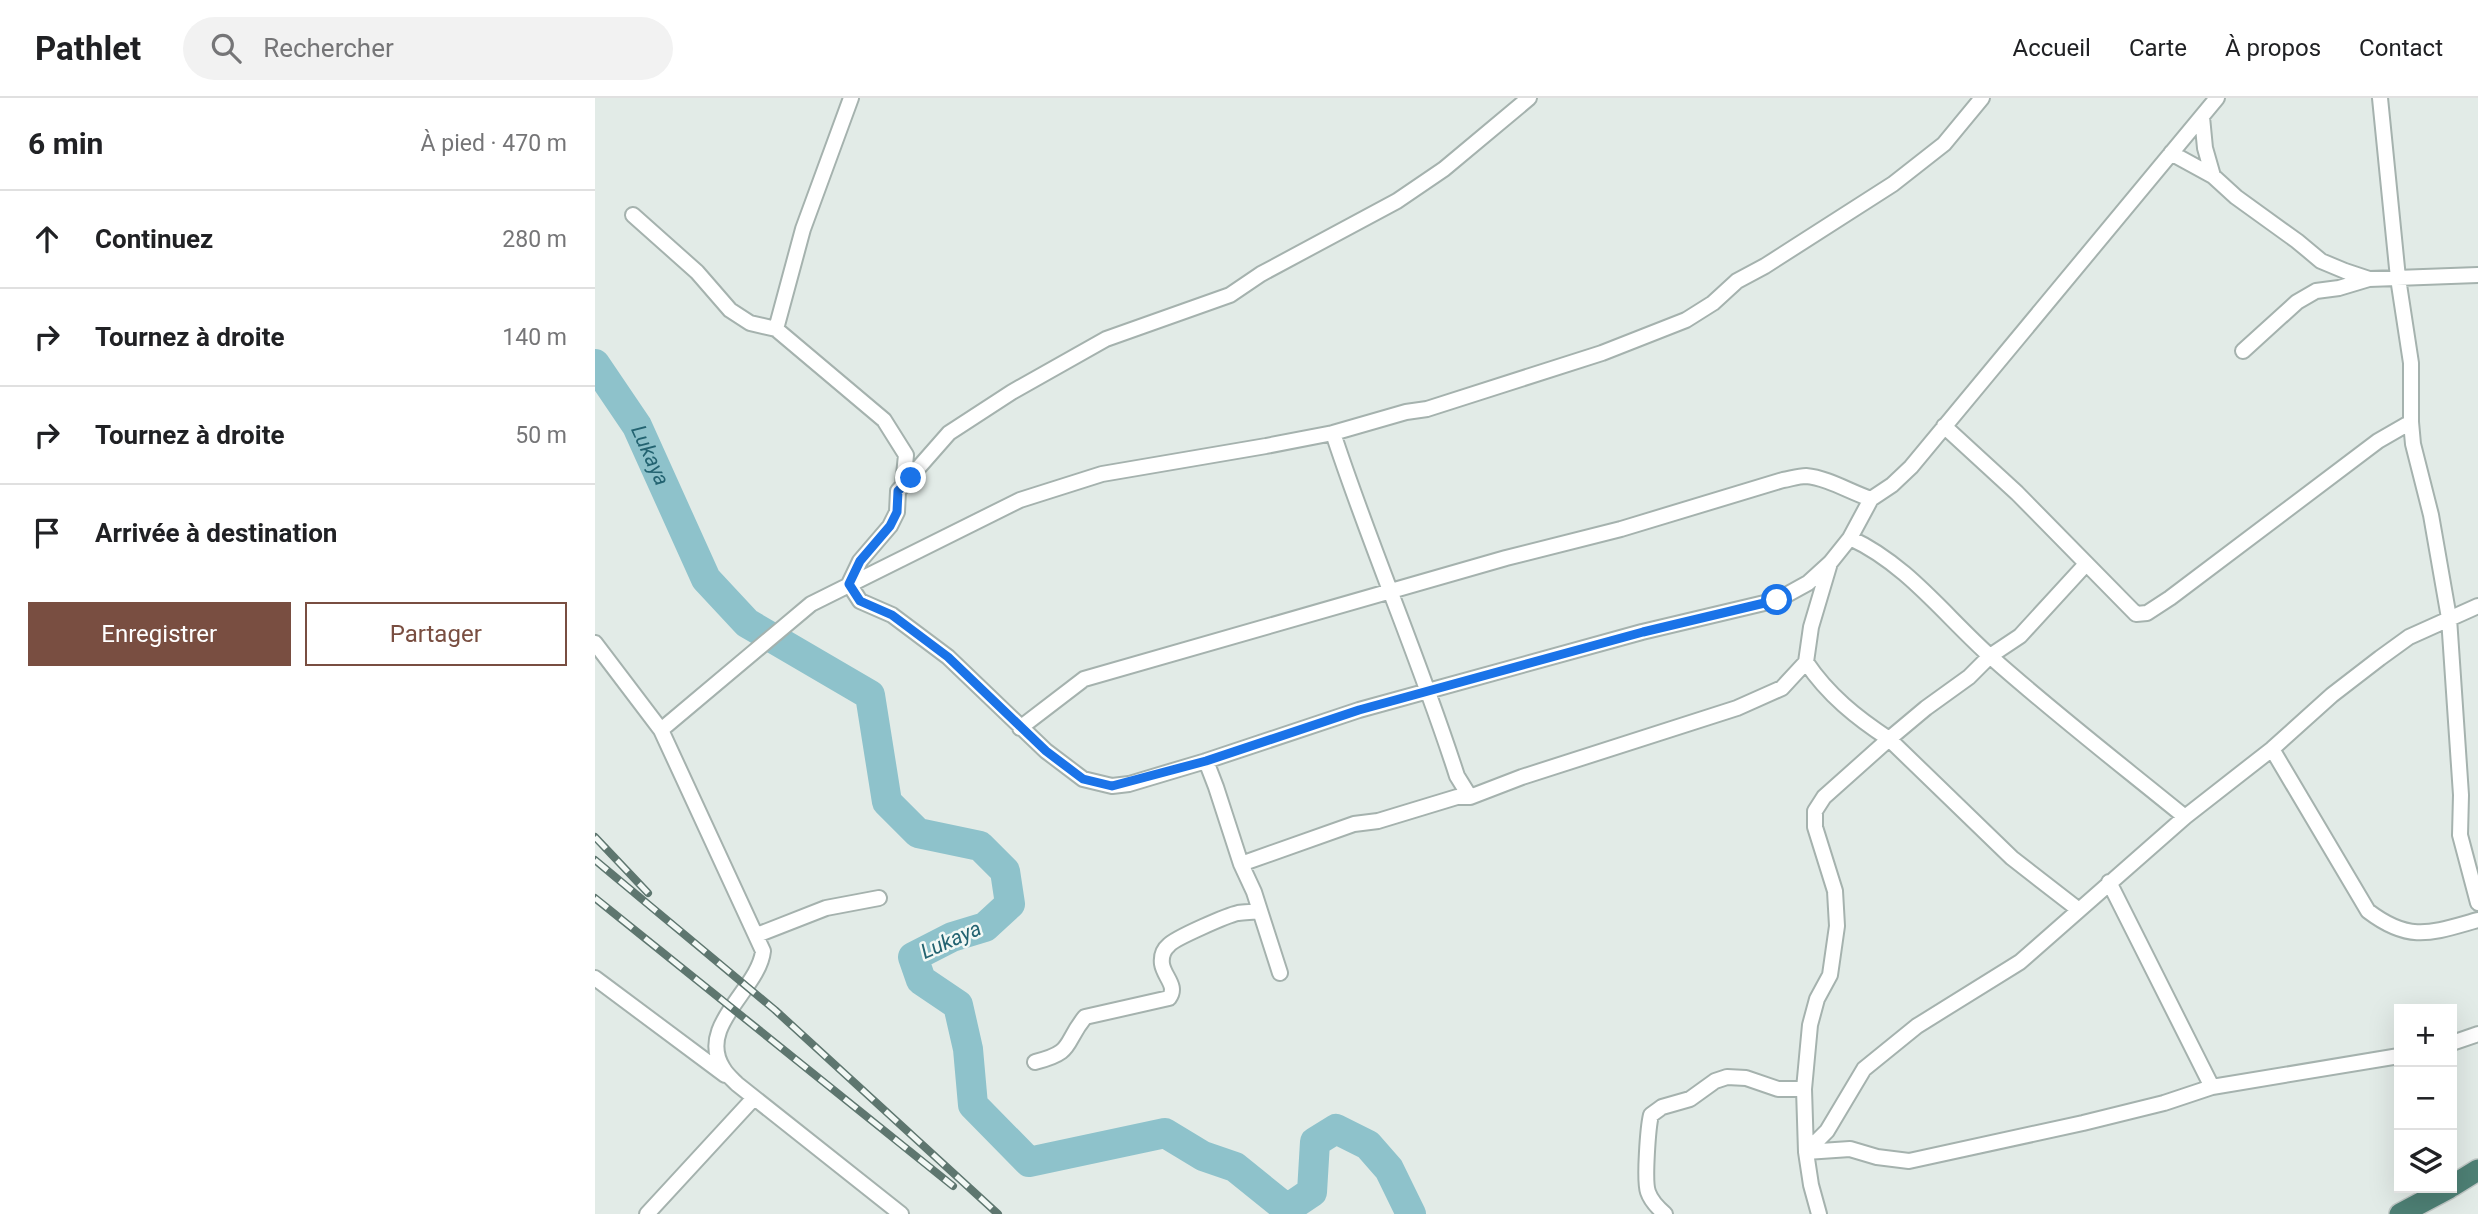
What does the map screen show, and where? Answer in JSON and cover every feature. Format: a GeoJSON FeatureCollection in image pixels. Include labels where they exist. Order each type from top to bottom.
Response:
{"type":"FeatureCollection","features":[{"type":"Feature","properties":{"kind":"highway"},"geometry":{"type":"LineString","coordinates":[[2457,1183],[2478,1170]]}},
{"type":"Feature","properties":{"kind":"highway"},"geometry":{"type":"LineString","coordinates":[[2400,1214],[2440,1193]]}},
{"type":"Feature","properties":{"kind":"street"},"geometry":{"type":"LineString","coordinates":[[776,329],[803,229],[851,98]]}},
{"type":"Feature","properties":{"kind":"street"},"geometry":{"type":"LineString","coordinates":[[849,584],[860,561],[890,526],[897,512],[898,491],[949,433],[1012,392],[1106,339],[1230,295],[1261,274],[1397,201],[1444,169],[1529,98]]}},
{"type":"Feature","properties":{"kind":"street"},"geometry":{"type":"LineString","coordinates":[[661,730],[811,604],[1020,500],[1102,474],[1333,433],[1426,409],[1602,353],[1686,320],[1713,303],[1737,281],[1765,266],[1892,184],[1944,144],[1982,98]]}},
{"type":"Feature","properties":{"kind":"street"},"geometry":{"type":"LineString","coordinates":[[849,584],[860,601],[892,615],[948,657],[1046,751],[1083,779],[1112,786],[1206,761],[1314,723],[1427,691],[1643,632],[1777,600],[1808,583],[1830,562],[1850,538],[1871,499],[1892,485],[1911,467],[2217,98]]}},
{"type":"Feature","properties":{"kind":"street"},"geometry":{"type":"LineString","coordinates":[[2380,98],[2398,278],[2411,363],[2413,444],[2431,515],[2449,618],[2461,795],[2460,835],[2478,903]]}},
{"type":"Feature","properties":{"kind":"street"},"geometry":{"type":"LineString","coordinates":[[2202,117],[2205,148],[2213,176]]}},
{"type":"Feature","properties":{"kind":"street"},"geometry":{"type":"LineString","coordinates":[[2171,153],[2213,176],[2236,197],[2297,240],[2321,261],[2369,279]]}},
{"type":"Feature","properties":{"kind":"street"},"geometry":{"type":"LineString","coordinates":[[633,215],[697,272],[730,310],[750,323],[776,329],[884,420],[906,455],[904,485]]}},
{"type":"Feature","properties":{"kind":"street"},"geometry":{"type":"LineString","coordinates":[[2243,351],[2297,302],[2316,291],[2339,288],[2369,279],[2478,275]]}},
{"type":"Feature","properties":{"kind":"street"},"geometry":{"type":"LineString","coordinates":[[1944,426],[2017,493],[2136,614],[2147,613],[2378,441],[2411,422]]}},
{"type":"Feature","properties":{"kind":"street"},"geometry":{"type":"LineString","coordinates":[[1333,433],[1361,518],[1392,592],[1457,776],[1470,797]]}},
{"type":"Feature","properties":{"kind":"street"},"geometry":{"type":"LineString","coordinates":[[1020,728],[1084,679],[1506,558],[1621,529],[1715,499],[1804,476],[1871,499]]}},
{"type":"Feature","properties":{"kind":"street"},"geometry":{"type":"LineString","coordinates":[[1850,538],[1870,547],[1898,566],[1990,656],[2061,718],[2185,817]]}},
{"type":"Feature","properties":{"kind":"street"},"geometry":{"type":"LineString","coordinates":[[1241,864],[1354,824],[1378,821],[1457,797],[1470,797],[1522,777],[1737,708],[1782,688],[1806,662],[1811,627],[1830,562]]}},
{"type":"Feature","properties":{"kind":"street"},"geometry":{"type":"LineString","coordinates":[[1819,1214],[1811,1185],[1803,1128],[1804,1089],[1810,1025],[1817,999],[1830,975],[1837,926],[1835,891],[1815,827],[1815,811],[1823,797],[1889,739],[1969,677],[1990,656],[2020,636],[2087,564]]}},
{"type":"Feature","properties":{"kind":"street"},"geometry":{"type":"LineString","coordinates":[[1806,1152],[1827,1131],[1864,1069],[1917,1026],[2020,962],[2185,817],[2272,749],[2332,695],[2409,636],[2478,606]]}},
{"type":"Feature","properties":{"kind":"street"},"geometry":{"type":"LineString","coordinates":[[595,643],[661,730],[763,951],[762,962],[730,1008],[717,1039],[718,1058],[722,1068],[737,1084]]}},
{"type":"Feature","properties":{"kind":"street"},"geometry":{"type":"LineString","coordinates":[[1806,662],[1821,685],[1869,726],[1889,739],[2012,858],[2079,910]]}},
{"type":"Feature","properties":{"kind":"street"},"geometry":{"type":"LineString","coordinates":[[2272,749],[2368,911],[2402,932],[2433,932],[2478,920]]}},
{"type":"Feature","properties":{"kind":"street"},"geometry":{"type":"LineString","coordinates":[[1206,761],[1280,973]]}},
{"type":"Feature","properties":{"kind":"street"},"geometry":{"type":"LineString","coordinates":[[2109,882],[2212,1087]]}},
{"type":"Feature","properties":{"kind":"street"},"geometry":{"type":"LineString","coordinates":[[757,935],[826,908],[879,898]]}},
{"type":"Feature","properties":{"kind":"street"},"geometry":{"type":"LineString","coordinates":[[1035,1062],[1056,1057],[1070,1044],[1085,1017],[1169,998],[1173,993],[1172,986],[1161,962],[1162,953],[1171,942],[1236,914],[1260,911]]}},
{"type":"Feature","properties":{"kind":"street"},"geometry":{"type":"LineString","coordinates":[[595,978],[737,1084],[901,1214]]}},
{"type":"Feature","properties":{"kind":"street"},"geometry":{"type":"LineString","coordinates":[[2457,1041],[2478,1034]]}},
{"type":"Feature","properties":{"kind":"street"},"geometry":{"type":"LineString","coordinates":[[1806,1152],[1850,1149],[1877,1157],[1909,1161],[2164,1103],[2212,1087],[2394,1056]]}},
{"type":"Feature","properties":{"kind":"street"},"geometry":{"type":"LineString","coordinates":[[1665,1214],[1656,1206],[1648,1192],[1648,1129],[1651,1115],[1662,1107],[1690,1099],[1715,1081],[1727,1077],[1747,1078],[1778,1089],[1804,1089]]}},
{"type":"Feature","properties":{"kind":"street"},"geometry":{"type":"LineString","coordinates":[[647,1214],[754,1098]]}},
{"type":"Feature","properties":{"kind":"waterway","name":"Lukaya"},"geometry":{"type":"LineString","coordinates":[[595,364],[637,426],[706,579],[747,623],[870,695],[887,802],[918,833],[980,846],[1005,871],[1010,904],[985,927],[952,937],[913,957],[921,980],[958,1005],[968,1049],[973,1105],[1029,1162],[1165,1133],[1203,1156],[1235,1167],[1287,1209],[1312,1192],[1315,1142],[1336,1129],[1368,1145],[1389,1169],[1411,1214]]}},
{"type":"Feature","properties":{"kind":"railway"},"geometry":{"type":"LineString","coordinates":[[595,837],[648,893]]}},
{"type":"Feature","properties":{"kind":"railway"},"geometry":{"type":"LineString","coordinates":[[595,860],[775,1010],[998,1214]]}},
{"type":"Feature","properties":{"kind":"railway"},"geometry":{"type":"LineString","coordinates":[[595,898],[953,1186]]}},
{"type":"Feature","properties":{"kind":"route"},"geometry":{"type":"LineString","coordinates":[[911,478],[898,491],[897,512],[890,526],[860,561],[849,584],[860,601],[877,611],[892,615],[948,657],[1020,728],[1083,779],[1112,786],[1206,761],[1359,710],[1643,632],[1777,600]]}}]}
